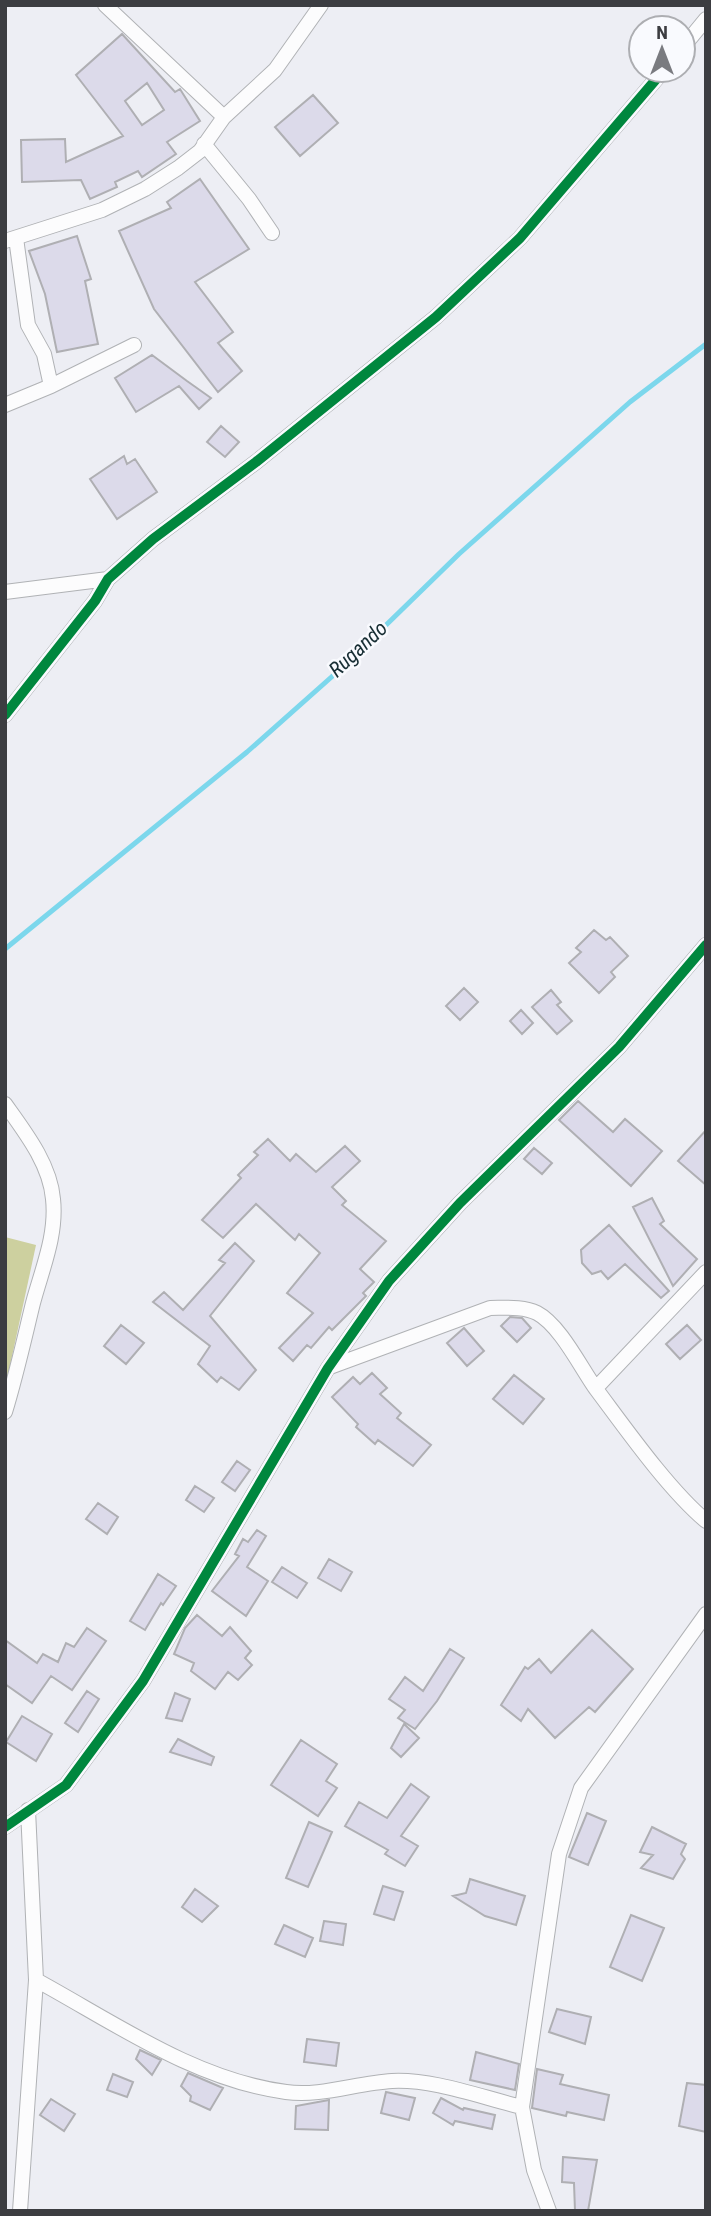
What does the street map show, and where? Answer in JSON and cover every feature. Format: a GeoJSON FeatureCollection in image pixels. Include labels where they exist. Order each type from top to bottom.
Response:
{"type":"FeatureCollection","features":[{"type":"Feature","properties":{"kind":"street"},"geometry":{"type":"LineString","coordinates":[[105,5],[224,117]]}},
{"type":"Feature","properties":{"kind":"street"},"geometry":{"type":"LineString","coordinates":[[51,386],[44,354],[29,325],[11,240],[102,210],[145,190],[178,168],[204,144],[224,117],[275,70],[321,5]]}},
{"type":"Feature","properties":{"kind":"street"},"geometry":{"type":"LineString","coordinates":[[5,715],[95,601],[108,579],[153,539],[256,462],[436,317],[520,238],[652,84]]}},
{"type":"Feature","properties":{"kind":"street"},"geometry":{"type":"LineString","coordinates":[[204,144],[249,199],[272,233]]}},
{"type":"Feature","properties":{"kind":"street"},"geometry":{"type":"LineString","coordinates":[[5,405],[51,386],[134,345]]}},
{"type":"Feature","properties":{"kind":"street"},"geometry":{"type":"LineString","coordinates":[[5,592],[108,579]]}},
{"type":"Feature","properties":{"kind":"street"},"geometry":{"type":"LineString","coordinates":[[5,1827],[66,1785],[143,1681],[328,1368],[388,1282],[414,1252],[619,1047],[706,945]]}},
{"type":"Feature","properties":{"kind":"street"},"geometry":{"type":"LineString","coordinates":[[5,1104],[29,1138],[46,1170],[53,1197],[53,1225],[46,1259],[5,1412]]}},
{"type":"Feature","properties":{"kind":"street"},"geometry":{"type":"LineString","coordinates":[[596,1388],[706,1272]]}},
{"type":"Feature","properties":{"kind":"street"},"geometry":{"type":"LineString","coordinates":[[328,1368],[490,1308],[513,1307],[538,1314],[554,1328],[596,1388],[659,1469],[706,1521]]}},
{"type":"Feature","properties":{"kind":"street"},"geometry":{"type":"LineString","coordinates":[[549,2211],[534,2170],[522,2107],[559,1854],[581,1788],[706,1614]]}},
{"type":"Feature","properties":{"kind":"street"},"geometry":{"type":"LineString","coordinates":[[20,2211],[36,1980],[29,1810]]}},
{"type":"Feature","properties":{"kind":"street"},"geometry":{"type":"LineString","coordinates":[[36,1980],[191,2065],[242,2084],[289,2093],[392,2081],[422,2083],[522,2107]]}},
{"type":"Feature","properties":{"kind":"green space"},"geometry":{"type":"Polygon","coordinates":[[[5,1237],[36,1245],[5,1389],[5,1237]]]}},
{"type":"Feature","properties":{"kind":"building"},"geometry":{"type":"Polygon","coordinates":[[[122,34],[175,92],[180,89],[200,121],[167,142],[176,154],[142,177],[138,171],[115,182],[117,187],[90,199],[81,180],[22,182],[21,140],[65,139],[66,162],[123,136],[76,75],[122,34]],[[147,83],[125,101],[142,125],[164,110],[147,83]]]}},
{"type":"Feature","properties":{"kind":"building"},"geometry":{"type":"Polygon","coordinates":[[[313,95],[338,123],[300,156],[275,127],[313,95]]]}},
{"type":"Feature","properties":{"kind":"building"},"geometry":{"type":"Polygon","coordinates":[[[200,179],[249,249],[195,282],[233,332],[218,343],[242,371],[218,392],[154,309],[119,231],[171,208],[167,202],[200,179]]]}},
{"type":"Feature","properties":{"kind":"building"},"geometry":{"type":"Polygon","coordinates":[[[77,236],[91,279],[85,281],[98,344],[57,352],[45,294],[29,251],[77,236]]]}},
{"type":"Feature","properties":{"kind":"building"},"geometry":{"type":"Polygon","coordinates":[[[152,355],[211,398],[199,409],[179,386],[136,412],[115,378],[152,355]]]}},
{"type":"Feature","properties":{"kind":"building"},"geometry":{"type":"Polygon","coordinates":[[[221,426],[239,442],[225,457],[207,442],[221,426]]]}},
{"type":"Feature","properties":{"kind":"building"},"geometry":{"type":"Polygon","coordinates":[[[124,456],[127,464],[135,459],[157,492],[117,519],[90,479],[124,456]]]}},
{"type":"Feature","properties":{"kind":"building"},"geometry":{"type":"Polygon","coordinates":[[[594,930],[606,940],[610,937],[628,956],[611,972],[615,977],[599,993],[569,963],[581,952],[576,948],[594,930]]]}},
{"type":"Feature","properties":{"kind":"building"},"geometry":{"type":"Polygon","coordinates":[[[464,988],[478,1002],[460,1020],[446,1006],[464,988]]]}},
{"type":"Feature","properties":{"kind":"building"},"geometry":{"type":"Polygon","coordinates":[[[551,990],[561,1002],[557,1005],[572,1021],[557,1034],[532,1007],[551,990]]]}},
{"type":"Feature","properties":{"kind":"building"},"geometry":{"type":"Polygon","coordinates":[[[521,1010],[533,1023],[522,1034],[510,1021],[521,1010]]]}},
{"type":"Feature","properties":{"kind":"building"},"geometry":{"type":"Polygon","coordinates":[[[578,1101],[613,1132],[625,1119],[662,1151],[631,1186],[559,1120],[578,1101]]]}},
{"type":"Feature","properties":{"kind":"building"},"geometry":{"type":"Polygon","coordinates":[[[706,1130],[706,1185],[678,1161],[706,1130]]]}},
{"type":"Feature","properties":{"kind":"building"},"geometry":{"type":"Polygon","coordinates":[[[268,1139],[290,1161],[296,1154],[316,1172],[345,1146],[360,1161],[332,1187],[346,1201],[342,1205],[386,1241],[360,1269],[374,1282],[363,1293],[366,1296],[332,1330],[329,1327],[311,1348],[307,1345],[293,1361],[279,1348],[313,1313],[287,1293],[320,1253],[299,1234],[295,1240],[256,1204],[223,1238],[202,1220],[241,1178],[238,1175],[258,1155],[254,1152],[268,1139]]]}},
{"type":"Feature","properties":{"kind":"building"},"geometry":{"type":"Polygon","coordinates":[[[534,1148],[552,1163],[542,1174],[524,1159],[534,1148]]]}},
{"type":"Feature","properties":{"kind":"building"},"geometry":{"type":"Polygon","coordinates":[[[652,1198],[664,1221],[660,1224],[697,1259],[673,1286],[633,1207],[652,1198]]]}},
{"type":"Feature","properties":{"kind":"building"},"geometry":{"type":"Polygon","coordinates":[[[609,1225],[669,1291],[661,1298],[625,1264],[608,1279],[601,1271],[592,1274],[582,1263],[581,1250],[609,1225]]]}},
{"type":"Feature","properties":{"kind":"building"},"geometry":{"type":"Polygon","coordinates":[[[235,1243],[254,1261],[210,1316],[256,1370],[239,1390],[221,1377],[217,1382],[198,1364],[210,1346],[153,1302],[164,1292],[183,1310],[225,1263],[219,1260],[235,1243]]]}},
{"type":"Feature","properties":{"kind":"building"},"geometry":{"type":"Polygon","coordinates":[[[510,1317],[522,1318],[531,1328],[517,1342],[501,1326],[510,1317]]]}},
{"type":"Feature","properties":{"kind":"building"},"geometry":{"type":"Polygon","coordinates":[[[121,1325],[144,1343],[126,1364],[104,1346],[121,1325]]]}},
{"type":"Feature","properties":{"kind":"building"},"geometry":{"type":"Polygon","coordinates":[[[687,1325],[701,1340],[680,1359],[666,1344],[687,1325]]]}},
{"type":"Feature","properties":{"kind":"building"},"geometry":{"type":"Polygon","coordinates":[[[464,1328],[484,1351],[467,1366],[447,1343],[464,1328]]]}},
{"type":"Feature","properties":{"kind":"building"},"geometry":{"type":"Polygon","coordinates":[[[372,1373],[387,1388],[380,1394],[401,1413],[397,1418],[431,1445],[413,1466],[378,1440],[375,1444],[356,1427],[358,1424],[332,1397],[353,1377],[360,1384],[372,1373]]]}},
{"type":"Feature","properties":{"kind":"building"},"geometry":{"type":"Polygon","coordinates":[[[514,1375],[544,1399],[523,1424],[493,1399],[514,1375]]]}},
{"type":"Feature","properties":{"kind":"building"},"geometry":{"type":"Polygon","coordinates":[[[237,1461],[250,1470],[235,1491],[222,1482],[237,1461]]]}},
{"type":"Feature","properties":{"kind":"building"},"geometry":{"type":"Polygon","coordinates":[[[195,1486],[214,1498],[204,1512],[186,1500],[195,1486]]]}},
{"type":"Feature","properties":{"kind":"building"},"geometry":{"type":"Polygon","coordinates":[[[98,1503],[118,1517],[107,1534],[86,1519],[98,1503]]]}},
{"type":"Feature","properties":{"kind":"building"},"geometry":{"type":"Polygon","coordinates":[[[257,1530],[266,1536],[247,1567],[268,1581],[246,1616],[212,1591],[239,1556],[235,1554],[243,1539],[248,1542],[257,1530]]]}},
{"type":"Feature","properties":{"kind":"building"},"geometry":{"type":"Polygon","coordinates":[[[329,1559],[352,1572],[341,1591],[318,1578],[329,1559]]]}},
{"type":"Feature","properties":{"kind":"building"},"geometry":{"type":"Polygon","coordinates":[[[282,1567],[307,1583],[297,1598],[272,1582],[282,1567]]]}},
{"type":"Feature","properties":{"kind":"building"},"geometry":{"type":"Polygon","coordinates":[[[158,1574],[176,1586],[163,1605],[161,1603],[145,1630],[130,1621],[158,1574]]]}},
{"type":"Feature","properties":{"kind":"building"},"geometry":{"type":"Polygon","coordinates":[[[197,1615],[222,1636],[230,1627],[251,1651],[245,1658],[252,1665],[238,1680],[228,1672],[215,1689],[191,1671],[194,1663],[174,1654],[185,1628],[197,1615]]]}},
{"type":"Feature","properties":{"kind":"building"},"geometry":{"type":"Polygon","coordinates":[[[87,1628],[106,1641],[72,1690],[51,1676],[32,1703],[5,1684],[5,1640],[37,1663],[43,1654],[58,1662],[66,1643],[74,1647],[87,1628]]]}},
{"type":"Feature","properties":{"kind":"building"},"geometry":{"type":"Polygon","coordinates":[[[592,1630],[633,1669],[595,1712],[589,1707],[555,1738],[528,1709],[521,1721],[501,1705],[525,1667],[528,1669],[539,1659],[551,1673],[592,1630]]]}},
{"type":"Feature","properties":{"kind":"building"},"geometry":{"type":"Polygon","coordinates":[[[450,1649],[464,1658],[437,1701],[415,1729],[398,1718],[405,1710],[389,1699],[405,1677],[423,1691],[450,1649]]]}},
{"type":"Feature","properties":{"kind":"building"},"geometry":{"type":"Polygon","coordinates":[[[87,1691],[99,1699],[78,1732],[65,1723],[87,1691]]]}},
{"type":"Feature","properties":{"kind":"building"},"geometry":{"type":"Polygon","coordinates":[[[175,1693],[190,1699],[182,1721],[166,1718],[175,1693]]]}},
{"type":"Feature","properties":{"kind":"building"},"geometry":{"type":"Polygon","coordinates":[[[22,1716],[52,1734],[36,1761],[6,1742],[22,1716]]]}},
{"type":"Feature","properties":{"kind":"building"},"geometry":{"type":"Polygon","coordinates":[[[404,1724],[419,1738],[401,1757],[391,1748],[404,1724]]]}},
{"type":"Feature","properties":{"kind":"building"},"geometry":{"type":"Polygon","coordinates":[[[178,1739],[214,1757],[211,1765],[170,1752],[178,1739]]]}},
{"type":"Feature","properties":{"kind":"building"},"geometry":{"type":"Polygon","coordinates":[[[301,1740],[337,1764],[326,1781],[337,1788],[318,1816],[271,1785],[301,1740]]]}},
{"type":"Feature","properties":{"kind":"building"},"geometry":{"type":"Polygon","coordinates":[[[411,1784],[429,1797],[401,1836],[418,1846],[405,1866],[385,1854],[388,1850],[345,1826],[359,1802],[387,1818],[411,1784]]]}},
{"type":"Feature","properties":{"kind":"building"},"geometry":{"type":"Polygon","coordinates":[[[587,1813],[606,1821],[588,1865],[569,1857],[587,1813]]]}},
{"type":"Feature","properties":{"kind":"building"},"geometry":{"type":"Polygon","coordinates":[[[309,1822],[332,1832],[308,1887],[286,1878],[309,1822]]]}},
{"type":"Feature","properties":{"kind":"building"},"geometry":{"type":"Polygon","coordinates":[[[652,1827],[686,1844],[681,1854],[685,1859],[673,1879],[641,1868],[653,1855],[640,1852],[652,1827]]]}},
{"type":"Feature","properties":{"kind":"building"},"geometry":{"type":"Polygon","coordinates":[[[470,1879],[525,1896],[516,1925],[485,1916],[453,1896],[466,1893],[470,1879]]]}},
{"type":"Feature","properties":{"kind":"building"},"geometry":{"type":"Polygon","coordinates":[[[383,1886],[403,1892],[394,1920],[374,1914],[383,1886]]]}},
{"type":"Feature","properties":{"kind":"building"},"geometry":{"type":"Polygon","coordinates":[[[195,1889],[218,1906],[202,1922],[182,1907],[195,1889]]]}},
{"type":"Feature","properties":{"kind":"building"},"geometry":{"type":"Polygon","coordinates":[[[631,1915],[664,1928],[642,1981],[610,1967],[631,1915]]]}},
{"type":"Feature","properties":{"kind":"building"},"geometry":{"type":"Polygon","coordinates":[[[324,1921],[346,1924],[343,1945],[320,1941],[324,1921]]]}},
{"type":"Feature","properties":{"kind":"building"},"geometry":{"type":"Polygon","coordinates":[[[284,1925],[313,1938],[305,1957],[275,1944],[284,1925]]]}},
{"type":"Feature","properties":{"kind":"building"},"geometry":{"type":"Polygon","coordinates":[[[557,2009],[591,2017],[585,2044],[549,2032],[557,2009]]]}},
{"type":"Feature","properties":{"kind":"building"},"geometry":{"type":"Polygon","coordinates":[[[307,2039],[339,2043],[336,2066],[304,2062],[307,2039]]]}},
{"type":"Feature","properties":{"kind":"building"},"geometry":{"type":"Polygon","coordinates":[[[140,2050],[161,2060],[152,2075],[136,2059],[140,2050]]]}},
{"type":"Feature","properties":{"kind":"building"},"geometry":{"type":"Polygon","coordinates":[[[476,2052],[519,2064],[515,2090],[470,2080],[476,2052]]]}},
{"type":"Feature","properties":{"kind":"building"},"geometry":{"type":"Polygon","coordinates":[[[537,2069],[563,2075],[560,2084],[609,2095],[604,2120],[567,2112],[566,2116],[532,2108],[537,2069]]]}},
{"type":"Feature","properties":{"kind":"building"},"geometry":{"type":"Polygon","coordinates":[[[188,2073],[223,2088],[210,2110],[190,2101],[191,2096],[181,2086],[188,2073]]]}},
{"type":"Feature","properties":{"kind":"building"},"geometry":{"type":"Polygon","coordinates":[[[113,2074],[133,2082],[127,2097],[107,2090],[113,2074]]]}},
{"type":"Feature","properties":{"kind":"building"},"geometry":{"type":"Polygon","coordinates":[[[687,2083],[706,2085],[706,2132],[679,2126],[687,2083]]]}},
{"type":"Feature","properties":{"kind":"building"},"geometry":{"type":"Polygon","coordinates":[[[386,2092],[415,2098],[409,2120],[381,2113],[386,2092]]]}},
{"type":"Feature","properties":{"kind":"building"},"geometry":{"type":"Polygon","coordinates":[[[441,2098],[463,2110],[464,2108],[495,2115],[492,2129],[455,2121],[453,2125],[433,2113],[441,2098]]]}},
{"type":"Feature","properties":{"kind":"building"},"geometry":{"type":"Polygon","coordinates":[[[51,2099],[75,2114],[64,2131],[40,2115],[51,2099]]]}},
{"type":"Feature","properties":{"kind":"building"},"geometry":{"type":"Polygon","coordinates":[[[329,2100],[328,2130],[295,2129],[296,2106],[329,2100]]]}},
{"type":"Feature","properties":{"kind":"building"},"geometry":{"type":"Polygon","coordinates":[[[563,2157],[597,2160],[588,2211],[575,2211],[574,2183],[562,2182],[563,2157]]]}},
{"type":"Feature","properties":{"kind":"waterway","name":"Rugando"},"geometry":{"type":"LineString","coordinates":[[5,949],[247,752],[345,665],[459,554],[630,402],[706,344]]}},
{"type":"Feature","properties":{"kind":"cycle path"},"geometry":{"type":"LineString","coordinates":[[5,715],[95,601],[108,579],[153,539],[256,462],[436,317],[520,238],[652,84]]}},
{"type":"Feature","properties":{"kind":"cycle path"},"geometry":{"type":"LineString","coordinates":[[5,1827],[66,1785],[143,1681],[328,1368],[389,1281],[460,1203],[619,1047],[706,945]]}}]}
